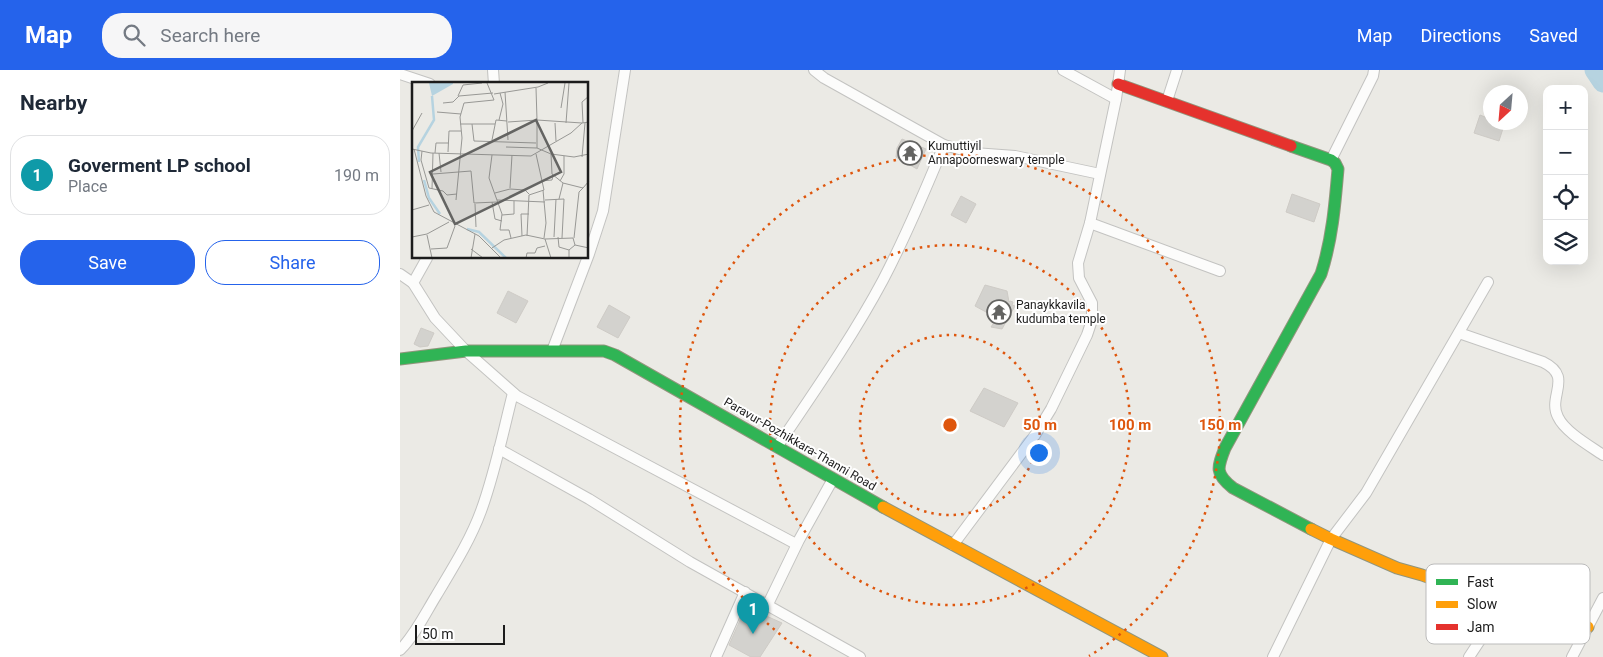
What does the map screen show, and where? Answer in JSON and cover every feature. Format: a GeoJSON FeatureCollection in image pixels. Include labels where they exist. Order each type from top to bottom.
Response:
{"type":"FeatureCollection","features":[{"type":"Feature","properties":{"kind":"street"},"geometry":{"type":"LineString","coordinates":[[589,254],[604,211],[624,70]]}},
{"type":"Feature","properties":{"kind":"street"},"geometry":{"type":"LineString","coordinates":[[814,70],[824,78],[944,145],[974,153],[1015,156],[1100,174]]}},
{"type":"Feature","properties":{"kind":"street"},"geometry":{"type":"LineString","coordinates":[[1063,70],[1116,99]]}},
{"type":"Feature","properties":{"kind":"street"},"geometry":{"type":"LineString","coordinates":[[953,546],[1035,435],[1051,410],[1087,335],[1092,320],[1092,304],[1082,284],[1077,267],[1090,223],[1116,99],[1120,70]]}},
{"type":"Feature","properties":{"kind":"street"},"geometry":{"type":"LineString","coordinates":[[1167,101],[1177,70]]}},
{"type":"Feature","properties":{"kind":"street"},"geometry":{"type":"LineString","coordinates":[[1331,160],[1373,76],[1374,70]]}},
{"type":"Feature","properties":{"kind":"street"},"geometry":{"type":"LineString","coordinates":[[400,74],[424,82]]}},
{"type":"Feature","properties":{"kind":"street"},"geometry":{"type":"LineString","coordinates":[[1118,84],[1335,163],[1338,169],[1332,236],[1321,274],[1225,448],[1218,464],[1217,472],[1221,480],[1233,488],[1331,539],[1397,568],[1426,576]]}},
{"type":"Feature","properties":{"kind":"street"},"geometry":{"type":"LineString","coordinates":[[777,447],[845,345],[883,280],[907,232],[944,145]]}},
{"type":"Feature","properties":{"kind":"street"},"geometry":{"type":"LineString","coordinates":[[1090,223],[1220,270]]}},
{"type":"Feature","properties":{"kind":"street"},"geometry":{"type":"LineString","coordinates":[[412,283],[426,259]]}},
{"type":"Feature","properties":{"kind":"street"},"geometry":{"type":"LineString","coordinates":[[552,350],[587,259]]}},
{"type":"Feature","properties":{"kind":"street"},"geometry":{"type":"LineString","coordinates":[[400,274],[412,283],[436,318],[466,351],[525,402],[796,544]]}},
{"type":"Feature","properties":{"kind":"street"},"geometry":{"type":"LineString","coordinates":[[1273,657],[1331,539],[1366,493],[1488,282]]}},
{"type":"Feature","properties":{"kind":"street"},"geometry":{"type":"LineString","coordinates":[[1459,333],[1544,362],[1556,369],[1558,375],[1556,411],[1559,418],[1565,426],[1603,455]]}},
{"type":"Feature","properties":{"kind":"street","name":"Paravur-Pozhikkara-Thanni Road"},"geometry":{"type":"LineString","coordinates":[[400,358],[466,351],[595,350],[615,355],[953,546],[1162,657]]}},
{"type":"Feature","properties":{"kind":"street"},"geometry":{"type":"LineString","coordinates":[[400,650],[422,620],[465,545],[480,513],[489,489],[513,393]]}},
{"type":"Feature","properties":{"kind":"street"},"geometry":{"type":"LineString","coordinates":[[499,450],[588,499],[690,562],[860,657]]}},
{"type":"Feature","properties":{"kind":"street"},"geometry":{"type":"LineString","coordinates":[[768,604],[796,544],[833,479]]}},
{"type":"Feature","properties":{"kind":"street"},"geometry":{"type":"LineString","coordinates":[[716,657],[745,592]]}},
{"type":"Feature","properties":{"kind":"street"},"geometry":{"type":"LineString","coordinates":[[1590,623],[1603,598]]}},
{"type":"Feature","properties":{"kind":"street"},"geometry":{"type":"LineString","coordinates":[[1469,657],[1478,644]]}},
{"type":"Feature","properties":{"kind":"street"},"geometry":{"type":"LineString","coordinates":[[1572,657],[1579,644]]}},
{"type":"Feature","properties":{"kind":"building"},"geometry":{"type":"Polygon","coordinates":[[[1480,115],[1483,116],[1483,130],[1502,130],[1499,141],[1474,133],[1480,115]]]}},
{"type":"Feature","properties":{"kind":"building","name":"Kumuttiyil Annapoorneswary temple"},"geometry":{"type":"Polygon","coordinates":[[[902,139],[926,149],[917,169],[896,157],[897,148],[902,139]]]}},
{"type":"Feature","properties":{"kind":"building"},"geometry":{"type":"Polygon","coordinates":[[[1292,194],[1320,204],[1314,222],[1286,212],[1292,194]]]}},
{"type":"Feature","properties":{"kind":"building"},"geometry":{"type":"Polygon","coordinates":[[[961,196],[976,204],[966,223],[951,215],[961,196]]]}},
{"type":"Feature","properties":{"kind":"building","name":"Panaykkavila kudumba temple"},"geometry":{"type":"Polygon","coordinates":[[[985,285],[1007,291],[1009,302],[1013,302],[1012,305],[1015,306],[1002,329],[991,327],[997,318],[975,306],[985,285]]]}},
{"type":"Feature","properties":{"kind":"building"},"geometry":{"type":"Polygon","coordinates":[[[508,291],[528,301],[516,323],[497,313],[508,291]]]}},
{"type":"Feature","properties":{"kind":"building"},"geometry":{"type":"Polygon","coordinates":[[[609,305],[630,317],[618,338],[597,327],[609,305]]]}},
{"type":"Feature","properties":{"kind":"building"},"geometry":{"type":"Polygon","coordinates":[[[421,328],[434,333],[428,346],[420,347],[414,344],[421,328]]]}},
{"type":"Feature","properties":{"kind":"building"},"geometry":{"type":"Polygon","coordinates":[[[984,388],[1018,403],[1004,427],[970,411],[984,388]]]}},
{"type":"Feature","properties":{"kind":"building"},"geometry":{"type":"Polygon","coordinates":[[[746,607],[782,623],[760,657],[751,657],[729,645],[746,607]]]}},
{"type":"Feature","properties":{"kind":"waterway"},"geometry":{"type":"LineString","coordinates":[[1595,70],[1603,82]]}},
{"type":"Feature","properties":{"kind":"traffic: fast"},"geometry":{"type":"LineString","coordinates":[[1291,146],[1331,160],[1338,169],[1328,248],[1321,274],[1225,448],[1219,470],[1223,479],[1233,488],[1311,529]]}},
{"type":"Feature","properties":{"kind":"traffic: fast"},"geometry":{"type":"LineString","coordinates":[[400,359],[466,351],[604,351],[615,355],[883,507]]}},
{"type":"Feature","properties":{"kind":"traffic: slow"},"geometry":{"type":"LineString","coordinates":[[883,507],[1162,657]]}},
{"type":"Feature","properties":{"kind":"traffic: slow"},"geometry":{"type":"LineString","coordinates":[[1311,529],[1397,568],[1426,576]]}},
{"type":"Feature","properties":{"kind":"traffic: jam"},"geometry":{"type":"LineString","coordinates":[[1118,84],[1291,146]]}},
{"type":"Feature","properties":{"kind":"place","name":"Kumuttiyil Annapoorneswary temple"},"geometry":{"type":"Point","coordinates":[910,153]}},
{"type":"Feature","properties":{"kind":"place","name":"Panaykkavila kudumba temple"},"geometry":{"type":"Point","coordinates":[999,312]}},
{"type":"Feature","properties":{"kind":"place","name":"Goverment LP school"},"geometry":{"type":"Point","coordinates":[753,634]}}]}
